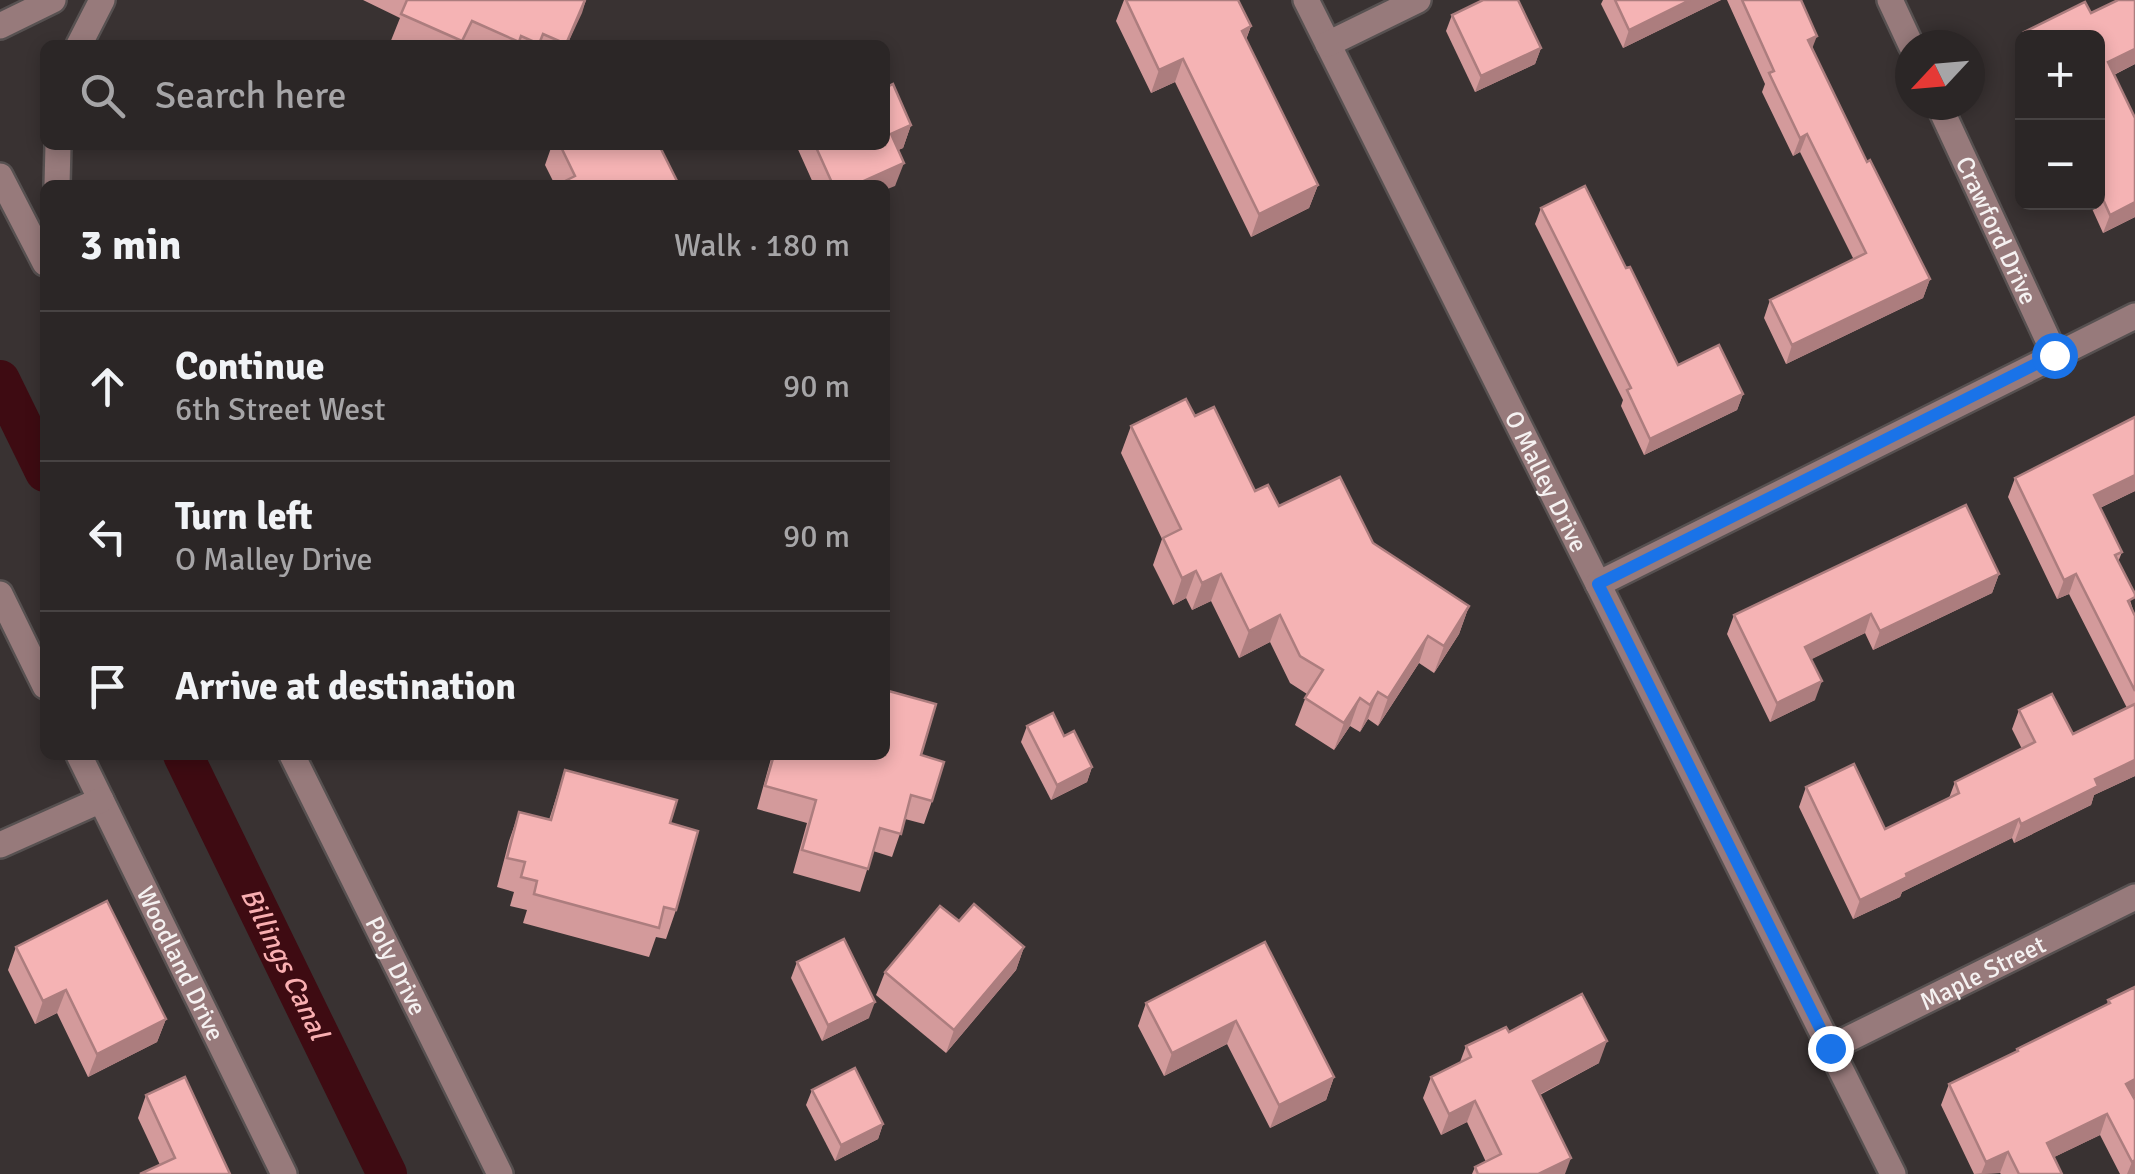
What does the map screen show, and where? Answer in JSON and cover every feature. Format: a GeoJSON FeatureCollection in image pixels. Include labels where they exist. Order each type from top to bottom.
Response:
{"type":"FeatureCollection","features":[{"type":"Feature","properties":{"kind":"street"},"geometry":{"type":"LineString","coordinates":[[0,26],[53,0]]}},
{"type":"Feature","properties":{"kind":"street"},"geometry":{"type":"LineString","coordinates":[[82,40],[102,0]]}},
{"type":"Feature","properties":{"kind":"street","name":"O Malley Drive"},"geometry":{"type":"LineString","coordinates":[[1306,0],[1893,1174]]}},
{"type":"Feature","properties":{"kind":"street"},"geometry":{"type":"LineString","coordinates":[[1328,44],[1418,0]]}},
{"type":"Feature","properties":{"kind":"street"},"geometry":{"type":"LineString","coordinates":[[1890,0],[1904,30]]}},
{"type":"Feature","properties":{"kind":"street","name":"Crawford Drive"},"geometry":{"type":"LineString","coordinates":[[1946,120],[2054,355]]}},
{"type":"Feature","properties":{"kind":"street"},"geometry":{"type":"LineString","coordinates":[[57,180],[58,150]]}},
{"type":"Feature","properties":{"kind":"street"},"geometry":{"type":"LineString","coordinates":[[0,176],[40,253]]}},
{"type":"Feature","properties":{"kind":"street"},"geometry":{"type":"LineString","coordinates":[[1598,584],[2135,316]]}},
{"type":"Feature","properties":{"kind":"street"},"geometry":{"type":"LineString","coordinates":[[0,594],[40,676]]}},
{"type":"Feature","properties":{"kind":"street","name":"Woodland Drive"},"geometry":{"type":"LineString","coordinates":[[81,760],[284,1174]]}},
{"type":"Feature","properties":{"kind":"street","name":"Poly Drive"},"geometry":{"type":"LineString","coordinates":[[294,760],[500,1174]]}},
{"type":"Feature","properties":{"kind":"street"},"geometry":{"type":"LineString","coordinates":[[0,846],[101,800]]}},
{"type":"Feature","properties":{"kind":"street","name":"Maple Street"},"geometry":{"type":"LineString","coordinates":[[1830,1048],[2135,897]]}},
{"type":"Feature","properties":{"kind":"building"},"geometry":{"type":"Polygon","coordinates":[[[407,0],[585,0],[568,40],[543,34],[541,40],[521,36],[515,40],[472,21],[460,40],[401,14],[407,0]]]}},
{"type":"Feature","properties":{"kind":"building"},"geometry":{"type":"Polygon","coordinates":[[[1126,0],[1238,0],[1251,26],[1242,31],[1318,185],[1259,214],[1183,59],[1159,70],[1126,0]]]}},
{"type":"Feature","properties":{"kind":"building"},"geometry":{"type":"Polygon","coordinates":[[[1483,0],[1518,0],[1541,48],[1481,76],[1452,15],[1483,0]]]}},
{"type":"Feature","properties":{"kind":"building"},"geometry":{"type":"Polygon","coordinates":[[[1615,0],[1690,0],[1629,30],[1615,0]]]}},
{"type":"Feature","properties":{"kind":"building"},"geometry":{"type":"Polygon","coordinates":[[[1742,0],[1801,0],[1817,36],[1808,40],[1930,279],[1792,345],[1770,300],[1866,253],[1807,134],[1800,138],[1769,73],[1774,71],[1742,0]]]}},
{"type":"Feature","properties":{"kind":"building"},"geometry":{"type":"Polygon","coordinates":[[[2118,0],[2135,0],[2135,49],[2108,62],[2135,118],[2135,202],[2110,215],[2105,204],[2105,30],[2028,30],[2085,2],[2091,13],[2118,0]]]}},
{"type":"Feature","properties":{"kind":"building"},"geometry":{"type":"Polygon","coordinates":[[[893,84],[911,125],[891,134],[904,163],[866,180],[831,180],[817,150],[890,150],[893,84]]]}},
{"type":"Feature","properties":{"kind":"building"},"geometry":{"type":"Polygon","coordinates":[[[562,150],[662,150],[676,180],[567,180],[575,176],[562,150]]]}},
{"type":"Feature","properties":{"kind":"building"},"geometry":{"type":"Polygon","coordinates":[[[1585,186],[1678,365],[1719,345],[1743,394],[1650,439],[1627,390],[1631,388],[1541,208],[1585,186]]]}},
{"type":"Feature","properties":{"kind":"building"},"geometry":{"type":"Polygon","coordinates":[[[1186,399],[1195,416],[1214,407],[1255,491],[1268,485],[1279,506],[1340,477],[1373,543],[1469,606],[1444,646],[1428,636],[1388,698],[1378,692],[1370,705],[1360,698],[1344,723],[1305,698],[1323,670],[1300,656],[1280,615],[1249,631],[1221,574],[1202,583],[1196,571],[1182,578],[1163,538],[1181,529],[1131,426],[1186,399]]]}},
{"type":"Feature","properties":{"kind":"building"},"geometry":{"type":"Polygon","coordinates":[[[2135,417],[2135,475],[2094,495],[2122,552],[2115,555],[2135,594],[2128,601],[2135,616],[2135,691],[2076,574],[2064,580],[2015,478],[2135,417]]]}},
{"type":"Feature","properties":{"kind":"building"},"geometry":{"type":"Polygon","coordinates":[[[1966,505],[1999,574],[1880,631],[1871,614],[1805,647],[1822,681],[1777,703],[1734,615],[1966,505]]]}},
{"type":"Feature","properties":{"kind":"building"},"geometry":{"type":"Polygon","coordinates":[[[890,691],[936,704],[921,755],[944,762],[932,801],[911,795],[901,834],[880,828],[868,869],[802,850],[816,800],[765,786],[773,760],[890,760],[890,691]]]}},
{"type":"Feature","properties":{"kind":"building"},"geometry":{"type":"Polygon","coordinates":[[[2052,694],[2073,734],[2135,704],[2135,760],[2095,779],[2098,786],[2021,824],[2019,819],[1860,900],[1806,787],[1854,764],[1885,829],[1959,793],[1955,782],[2035,742],[2019,710],[2052,694]]]}},
{"type":"Feature","properties":{"kind":"building"},"geometry":{"type":"Polygon","coordinates":[[[1053,713],[1064,736],[1074,731],[1092,767],[1057,785],[1027,726],[1053,713]]]}},
{"type":"Feature","properties":{"kind":"building"},"geometry":{"type":"Polygon","coordinates":[[[565,770],[677,800],[670,823],[698,831],[676,910],[664,907],[659,928],[534,894],[537,881],[521,877],[525,862],[507,858],[519,812],[551,820],[565,770]]]}},
{"type":"Feature","properties":{"kind":"building"},"geometry":{"type":"Polygon","coordinates":[[[107,901],[166,1019],[97,1054],[66,990],[43,1001],[16,947],[107,901]]]}},
{"type":"Feature","properties":{"kind":"building"},"geometry":{"type":"Polygon","coordinates":[[[974,904],[1024,947],[954,1030],[885,972],[940,906],[959,921],[974,904]]]}},
{"type":"Feature","properties":{"kind":"building"},"geometry":{"type":"Polygon","coordinates":[[[844,939],[875,1002],[828,1025],[797,962],[844,939]]]}},
{"type":"Feature","properties":{"kind":"building"},"geometry":{"type":"Polygon","coordinates":[[[1265,942],[1334,1077],[1279,1105],[1236,1021],[1172,1053],[1146,1003],[1265,942]]]}},
{"type":"Feature","properties":{"kind":"building"},"geometry":{"type":"Polygon","coordinates":[[[2135,987],[2135,1079],[2126,1084],[2135,1100],[2135,1160],[2132,1162],[2107,1114],[2047,1143],[2062,1174],[2019,1174],[2008,1152],[1986,1162],[1949,1084],[2135,987]]]}},
{"type":"Feature","properties":{"kind":"building"},"geometry":{"type":"Polygon","coordinates":[[[1582,994],[1607,1041],[1533,1081],[1571,1158],[1538,1174],[1478,1174],[1475,1167],[1501,1154],[1475,1101],[1449,1114],[1431,1077],[1471,1057],[1466,1046],[1506,1027],[1509,1032],[1582,994]]]}},
{"type":"Feature","properties":{"kind":"building"},"geometry":{"type":"Polygon","coordinates":[[[855,1068],[883,1124],[841,1145],[812,1090],[855,1068]]]}},
{"type":"Feature","properties":{"kind":"building"},"geometry":{"type":"Polygon","coordinates":[[[185,1077],[230,1174],[140,1174],[175,1158],[146,1095],[185,1077]]]}},
{"type":"Feature","properties":{"kind":"waterway","name":"Billings Canal"},"geometry":{"type":"LineString","coordinates":[[0,380],[40,462]]}},
{"type":"Feature","properties":{"kind":"waterway","name":"Billings Canal"},"geometry":{"type":"LineString","coordinates":[[185,760],[387,1174]]}},
{"type":"Feature","properties":{"kind":"route"},"geometry":{"type":"LineString","coordinates":[[1830,1048],[1598,584],[2054,355]]}}]}
